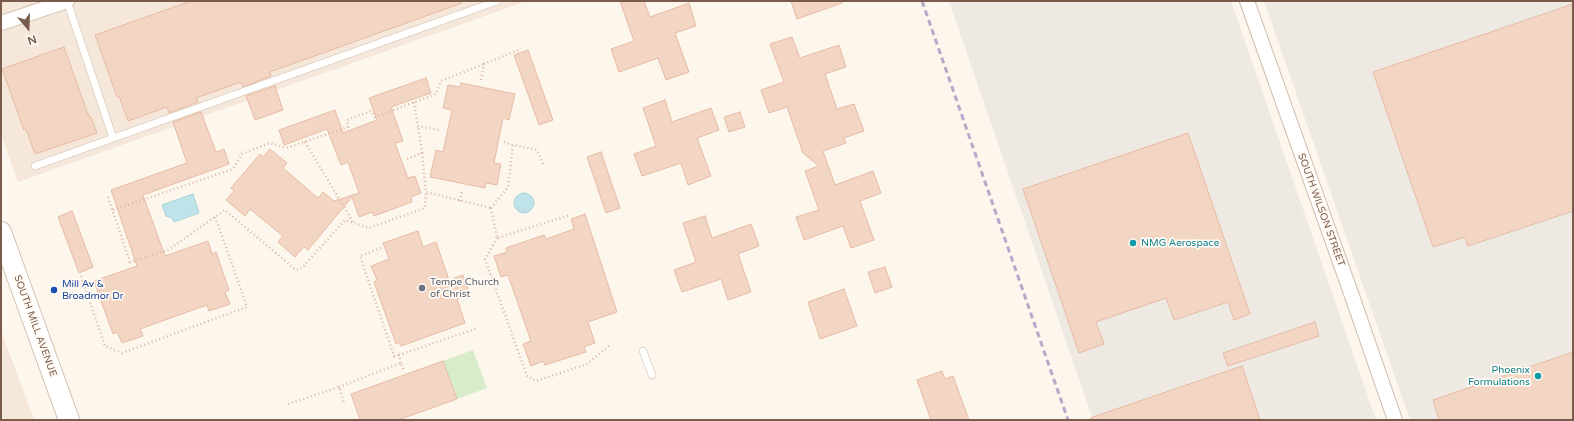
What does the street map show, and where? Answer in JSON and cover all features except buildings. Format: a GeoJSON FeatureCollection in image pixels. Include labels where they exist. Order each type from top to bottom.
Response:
{"type":"FeatureCollection","features":[{"type":"Feature","properties":{"kind":"main road","name":"SOUTH MILL AVENUE"},"geometry":{"type":"LineString","coordinates":[[1,232],[69,420]]}},
{"type":"Feature","properties":{"kind":"street"},"geometry":{"type":"LineString","coordinates":[[1,23],[67,1]]}},
{"type":"Feature","properties":{"kind":"street","name":"SOUTH WILSON STREET"},"geometry":{"type":"LineString","coordinates":[[1247,1],[1350,289],[1394,420]]}},
{"type":"Feature","properties":{"kind":"lane"},"geometry":{"type":"LineString","coordinates":[[67,1],[113,138]]}},
{"type":"Feature","properties":{"kind":"lane"},"geometry":{"type":"LineString","coordinates":[[36,166],[497,1]]}},
{"type":"Feature","properties":{"kind":"lane"},"geometry":{"type":"LineString","coordinates":[[643,351],[652,375]]}},
{"type":"Feature","properties":{"kind":"path"},"geometry":{"type":"LineString","coordinates":[[113,210],[233,169],[242,154],[270,143],[286,148],[348,127],[347,120],[371,112],[375,117],[436,94],[441,81],[520,49]]}},
{"type":"Feature","properties":{"kind":"path"},"geometry":{"type":"LineString","coordinates":[[481,80],[484,64]]}},
{"type":"Feature","properties":{"kind":"path"},"geometry":{"type":"LineString","coordinates":[[108,197],[130,262],[168,250],[225,210],[296,270],[302,268],[345,220],[369,228],[425,208],[426,192],[422,153],[414,102]]}},
{"type":"Feature","properties":{"kind":"path"},"geometry":{"type":"LineString","coordinates":[[418,126],[439,130]]}},
{"type":"Feature","properties":{"kind":"path"},"geometry":{"type":"LineString","coordinates":[[305,142],[354,223]]}},
{"type":"Feature","properties":{"kind":"path"},"geometry":{"type":"LineString","coordinates":[[504,142],[537,150],[544,166]]}},
{"type":"Feature","properties":{"kind":"path"},"geometry":{"type":"LineString","coordinates":[[491,208],[508,187],[512,145]]}},
{"type":"Feature","properties":{"kind":"path"},"geometry":{"type":"LineString","coordinates":[[407,159],[422,153]]}},
{"type":"Feature","properties":{"kind":"path"},"geometry":{"type":"LineString","coordinates":[[460,201],[462,191]]}},
{"type":"Feature","properties":{"kind":"path"},"geometry":{"type":"LineString","coordinates":[[426,192],[491,208]]}},
{"type":"Feature","properties":{"kind":"path"},"geometry":{"type":"LineString","coordinates":[[491,208],[497,238],[485,259],[526,376],[536,381],[588,364],[610,345]]}},
{"type":"Feature","properties":{"kind":"path"},"geometry":{"type":"LineString","coordinates":[[497,238],[570,215]]}},
{"type":"Feature","properties":{"kind":"path"},"geometry":{"type":"LineString","coordinates":[[81,276],[105,346],[122,353],[247,307],[215,216]]}},
{"type":"Feature","properties":{"kind":"path"},"geometry":{"type":"LineString","coordinates":[[381,248],[360,256],[394,356],[478,328]]}},
{"type":"Feature","properties":{"kind":"path"},"geometry":{"type":"LineString","coordinates":[[399,355],[404,371]]}},
{"type":"Feature","properties":{"kind":"path"},"geometry":{"type":"LineString","coordinates":[[288,404],[339,387],[401,363]]}},
{"type":"Feature","properties":{"kind":"path"},"geometry":{"type":"LineString","coordinates":[[339,387],[344,403]]}},
{"type":"Feature","properties":{"kind":"shaded area"},"geometry":{"type":"Polygon","coordinates":[[[1,1],[527,1],[18,182],[1,135],[1,1]]]}},
{"type":"Feature","properties":{"kind":"shaded area"},"geometry":{"type":"Polygon","coordinates":[[[949,1],[1231,1],[1376,420],[1093,420],[949,1]]]}},
{"type":"Feature","properties":{"kind":"shaded area"},"geometry":{"type":"Polygon","coordinates":[[[1264,1],[1573,1],[1573,420],[1410,420],[1264,1]]]}},
{"type":"Feature","properties":{"kind":"shaded area"},"geometry":{"type":"Polygon","coordinates":[[[1,330],[34,420],[1,420],[1,330]]]}},
{"type":"Feature","properties":{"kind":"green space"},"geometry":{"type":"Polygon","coordinates":[[[473,350],[487,388],[457,399],[443,361],[473,350]]]}},
{"type":"Feature","properties":{"kind":"water"},"geometry":{"type":"Polygon","coordinates":[[[524,193],[531,196],[534,203],[531,210],[524,213],[517,210],[514,203],[517,196],[524,193]]]}},
{"type":"Feature","properties":{"kind":"water"},"geometry":{"type":"Polygon","coordinates":[[[193,194],[199,213],[174,222],[172,218],[166,216],[162,205],[193,194]]]}},
{"type":"Feature","properties":{"kind":"railway"},"geometry":{"type":"LineString","coordinates":[[922,1],[1068,420]]}},
{"type":"Feature","properties":{"kind":"place","name":"NMG Aerospace"},"geometry":{"type":"Point","coordinates":[1133,243]}},
{"type":"Feature","properties":{"kind":"place","name":"Tempe Church of Christ"},"geometry":{"type":"Point","coordinates":[422,288]}},
{"type":"Feature","properties":{"kind":"place","name":"Mill Av & Broadmor Dr"},"geometry":{"type":"Point","coordinates":[54,290]}},
{"type":"Feature","properties":{"kind":"place","name":"Phoenix Formulations"},"geometry":{"type":"Point","coordinates":[1538,376]}}]}
